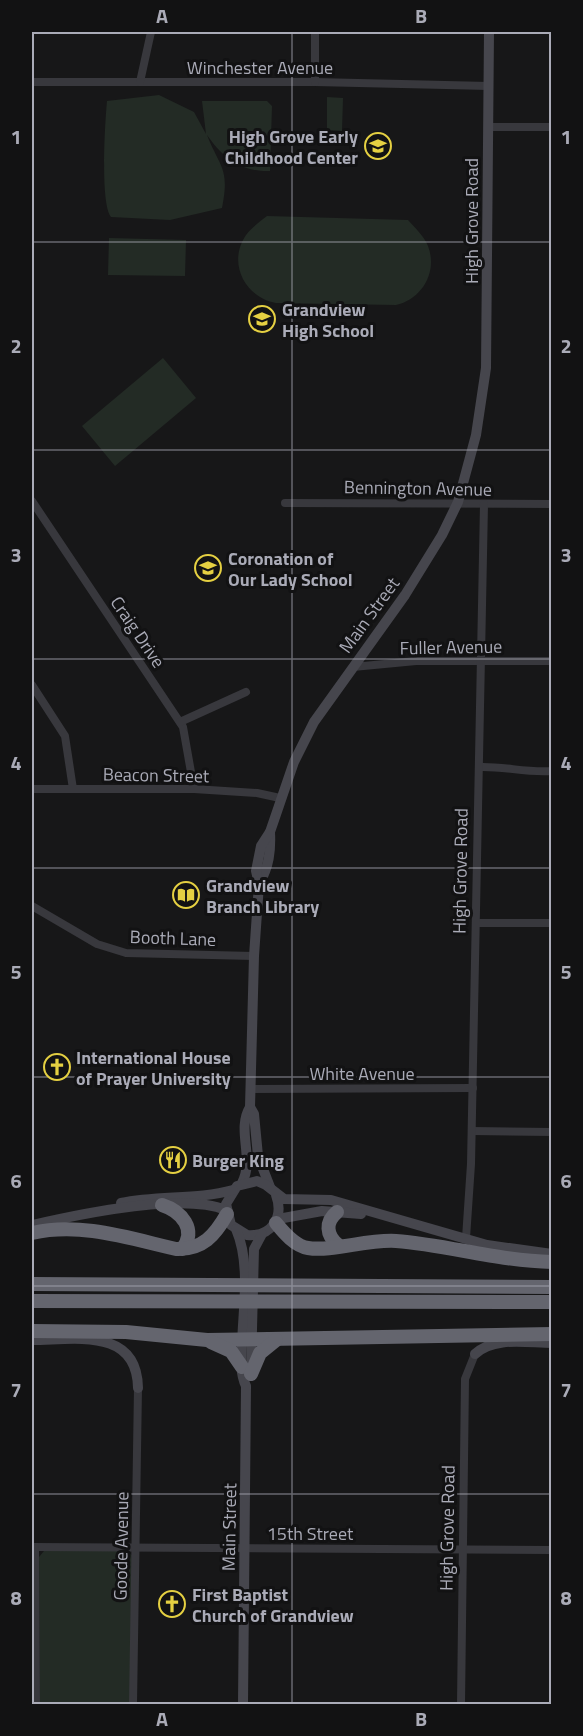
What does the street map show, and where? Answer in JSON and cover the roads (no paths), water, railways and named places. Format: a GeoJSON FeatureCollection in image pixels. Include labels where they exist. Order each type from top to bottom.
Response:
{"type":"FeatureCollection","features":[{"type":"Feature","properties":{"kind":"highway"},"geometry":{"type":"LineString","coordinates":[[162,1205],[175,1209],[184,1218],[188,1238],[182,1249]]}},
{"type":"Feature","properties":{"kind":"highway"},"geometry":{"type":"LineString","coordinates":[[32,1233],[60,1229],[89,1229],[182,1249],[200,1245],[210,1239],[226,1212]]}},
{"type":"Feature","properties":{"kind":"highway"},"geometry":{"type":"LineString","coordinates":[[337,1212],[330,1218],[328,1226],[331,1237],[338,1245]]}},
{"type":"Feature","properties":{"kind":"highway"},"geometry":{"type":"LineString","coordinates":[[277,1221],[303,1247],[316,1249],[395,1241],[501,1258],[552,1262]]}},
{"type":"Feature","properties":{"kind":"highway"},"geometry":{"type":"LineString","coordinates":[[32,1284],[552,1287]]}},
{"type":"Feature","properties":{"kind":"highway"},"geometry":{"type":"LineString","coordinates":[[32,1301],[552,1302]]}},
{"type":"Feature","properties":{"kind":"highway"},"geometry":{"type":"LineString","coordinates":[[32,1331],[126,1332],[207,1340],[247,1334],[276,1340],[363,1336],[552,1334]]}},
{"type":"Feature","properties":{"kind":"highway"},"geometry":{"type":"LineString","coordinates":[[207,1340],[231,1351],[246,1376],[260,1353],[276,1340]]}},
{"type":"Feature","properties":{"kind":"main road","name":"High Grove Road"},"geometry":{"type":"LineString","coordinates":[[480,411],[486,368],[489,32]]}},
{"type":"Feature","properties":{"kind":"main road","name":"Main Street"},"geometry":{"type":"LineString","coordinates":[[238,1186],[249,1164],[245,1121],[250,1107],[254,956],[259,884],[256,871],[261,846],[270,832],[280,798],[314,722],[422,569],[458,502],[480,411]]}},
{"type":"Feature","properties":{"kind":"main road","name":"Main Street"},"geometry":{"type":"LineString","coordinates":[[250,1107],[254,1114],[258,1156],[273,1191]]}},
{"type":"Feature","properties":{"kind":"main road"},"geometry":{"type":"LineString","coordinates":[[32,1225],[135,1200],[210,1195],[257,1181],[293,1201],[331,1200],[502,1248],[552,1254]]}},
{"type":"Feature","properties":{"kind":"main road"},"geometry":{"type":"LineString","coordinates":[[238,1186],[227,1201],[226,1212],[236,1230],[247,1235],[262,1234],[277,1221],[308,1212],[381,1215]]}},
{"type":"Feature","properties":{"kind":"main road"},"geometry":{"type":"LineString","coordinates":[[273,1191],[279,1207],[277,1221]]}},
{"type":"Feature","properties":{"kind":"main road"},"geometry":{"type":"LineString","coordinates":[[89,1212],[162,1205],[205,1204],[226,1212]]}},
{"type":"Feature","properties":{"kind":"main road","name":"Main Street"},"geometry":{"type":"LineString","coordinates":[[236,1230],[249,1259]]}},
{"type":"Feature","properties":{"kind":"main road","name":"Main Street"},"geometry":{"type":"LineString","coordinates":[[243,1704],[249,1259],[262,1234]]}},
{"type":"Feature","properties":{"kind":"main road"},"geometry":{"type":"LineString","coordinates":[[32,1340],[98,1340],[117,1344],[132,1359],[138,1376],[138,1388]]}},
{"type":"Feature","properties":{"kind":"main road"},"geometry":{"type":"LineString","coordinates":[[475,1354],[484,1347],[499,1343],[552,1343]]}},
{"type":"Feature","properties":{"kind":"street"},"geometry":{"type":"LineString","coordinates":[[140,82],[151,32]]}},
{"type":"Feature","properties":{"kind":"street"},"geometry":{"type":"LineString","coordinates":[[315,32],[315,82]]}},
{"type":"Feature","properties":{"kind":"street","name":"Winchester Avenue"},"geometry":{"type":"LineString","coordinates":[[32,82],[315,82],[489,86]]}},
{"type":"Feature","properties":{"kind":"street"},"geometry":{"type":"LineString","coordinates":[[488,127],[552,127]]}},
{"type":"Feature","properties":{"kind":"street","name":"Craig Drive"},"geometry":{"type":"LineString","coordinates":[[32,501],[180,722],[190,752],[194,789]]}},
{"type":"Feature","properties":{"kind":"street","name":"Bennington Avenue"},"geometry":{"type":"LineString","coordinates":[[285,503],[552,504]]}},
{"type":"Feature","properties":{"kind":"street","name":"High Grove Road"},"geometry":{"type":"LineString","coordinates":[[466,1239],[472,1131],[484,504]]}},
{"type":"Feature","properties":{"kind":"street","name":"Fuller Avenue"},"geometry":{"type":"LineString","coordinates":[[351,667],[416,661],[552,661]]}},
{"type":"Feature","properties":{"kind":"street"},"geometry":{"type":"LineString","coordinates":[[32,685],[65,736],[73,789]]}},
{"type":"Feature","properties":{"kind":"street"},"geometry":{"type":"LineString","coordinates":[[180,722],[246,692]]}},
{"type":"Feature","properties":{"kind":"street"},"geometry":{"type":"LineString","coordinates":[[479,767],[497,766],[530,772],[552,771]]}},
{"type":"Feature","properties":{"kind":"street","name":"Beacon Street"},"geometry":{"type":"LineString","coordinates":[[32,789],[194,789],[257,793],[280,798]]}},
{"type":"Feature","properties":{"kind":"street","name":"Booth Lane"},"geometry":{"type":"LineString","coordinates":[[32,906],[97,944],[126,953],[254,956]]}},
{"type":"Feature","properties":{"kind":"street"},"geometry":{"type":"LineString","coordinates":[[476,923],[552,923]]}},
{"type":"Feature","properties":{"kind":"street","name":"White Avenue"},"geometry":{"type":"LineString","coordinates":[[251,1089],[473,1089]]}},
{"type":"Feature","properties":{"kind":"street"},"geometry":{"type":"LineString","coordinates":[[472,1131],[552,1132]]}},
{"type":"Feature","properties":{"kind":"street","name":"High Grove Road"},"geometry":{"type":"LineString","coordinates":[[461,1704],[465,1379],[475,1354]]}},
{"type":"Feature","properties":{"kind":"street","name":"Goode Avenue"},"geometry":{"type":"LineString","coordinates":[[133,1704],[138,1388]]}},
{"type":"Feature","properties":{"kind":"street"},"geometry":{"type":"LineString","coordinates":[[33,1548],[33,1652],[36,1704]]}},
{"type":"Feature","properties":{"kind":"street","name":"15th Street"},"geometry":{"type":"LineString","coordinates":[[33,1548],[552,1550]]}},
{"type":"Feature","properties":{"kind":"place","name":"High Grove Early Childhood Center"},"geometry":{"type":"Point","coordinates":[378,146]}},
{"type":"Feature","properties":{"kind":"place","name":"Grandview High School"},"geometry":{"type":"Point","coordinates":[262,319]}},
{"type":"Feature","properties":{"kind":"place","name":"Coronation of Our Lady School"},"geometry":{"type":"Point","coordinates":[208,568]}},
{"type":"Feature","properties":{"kind":"place","name":"Grandview Branch Library"},"geometry":{"type":"Point","coordinates":[186,895]}},
{"type":"Feature","properties":{"kind":"place","name":"International House of Prayer University"},"geometry":{"type":"Point","coordinates":[57,1067]}},
{"type":"Feature","properties":{"kind":"place","name":"Burger King"},"geometry":{"type":"Point","coordinates":[173,1160]}},
{"type":"Feature","properties":{"kind":"place","name":"First Baptist Church of Grandview"},"geometry":{"type":"Point","coordinates":[172,1604]}}]}
